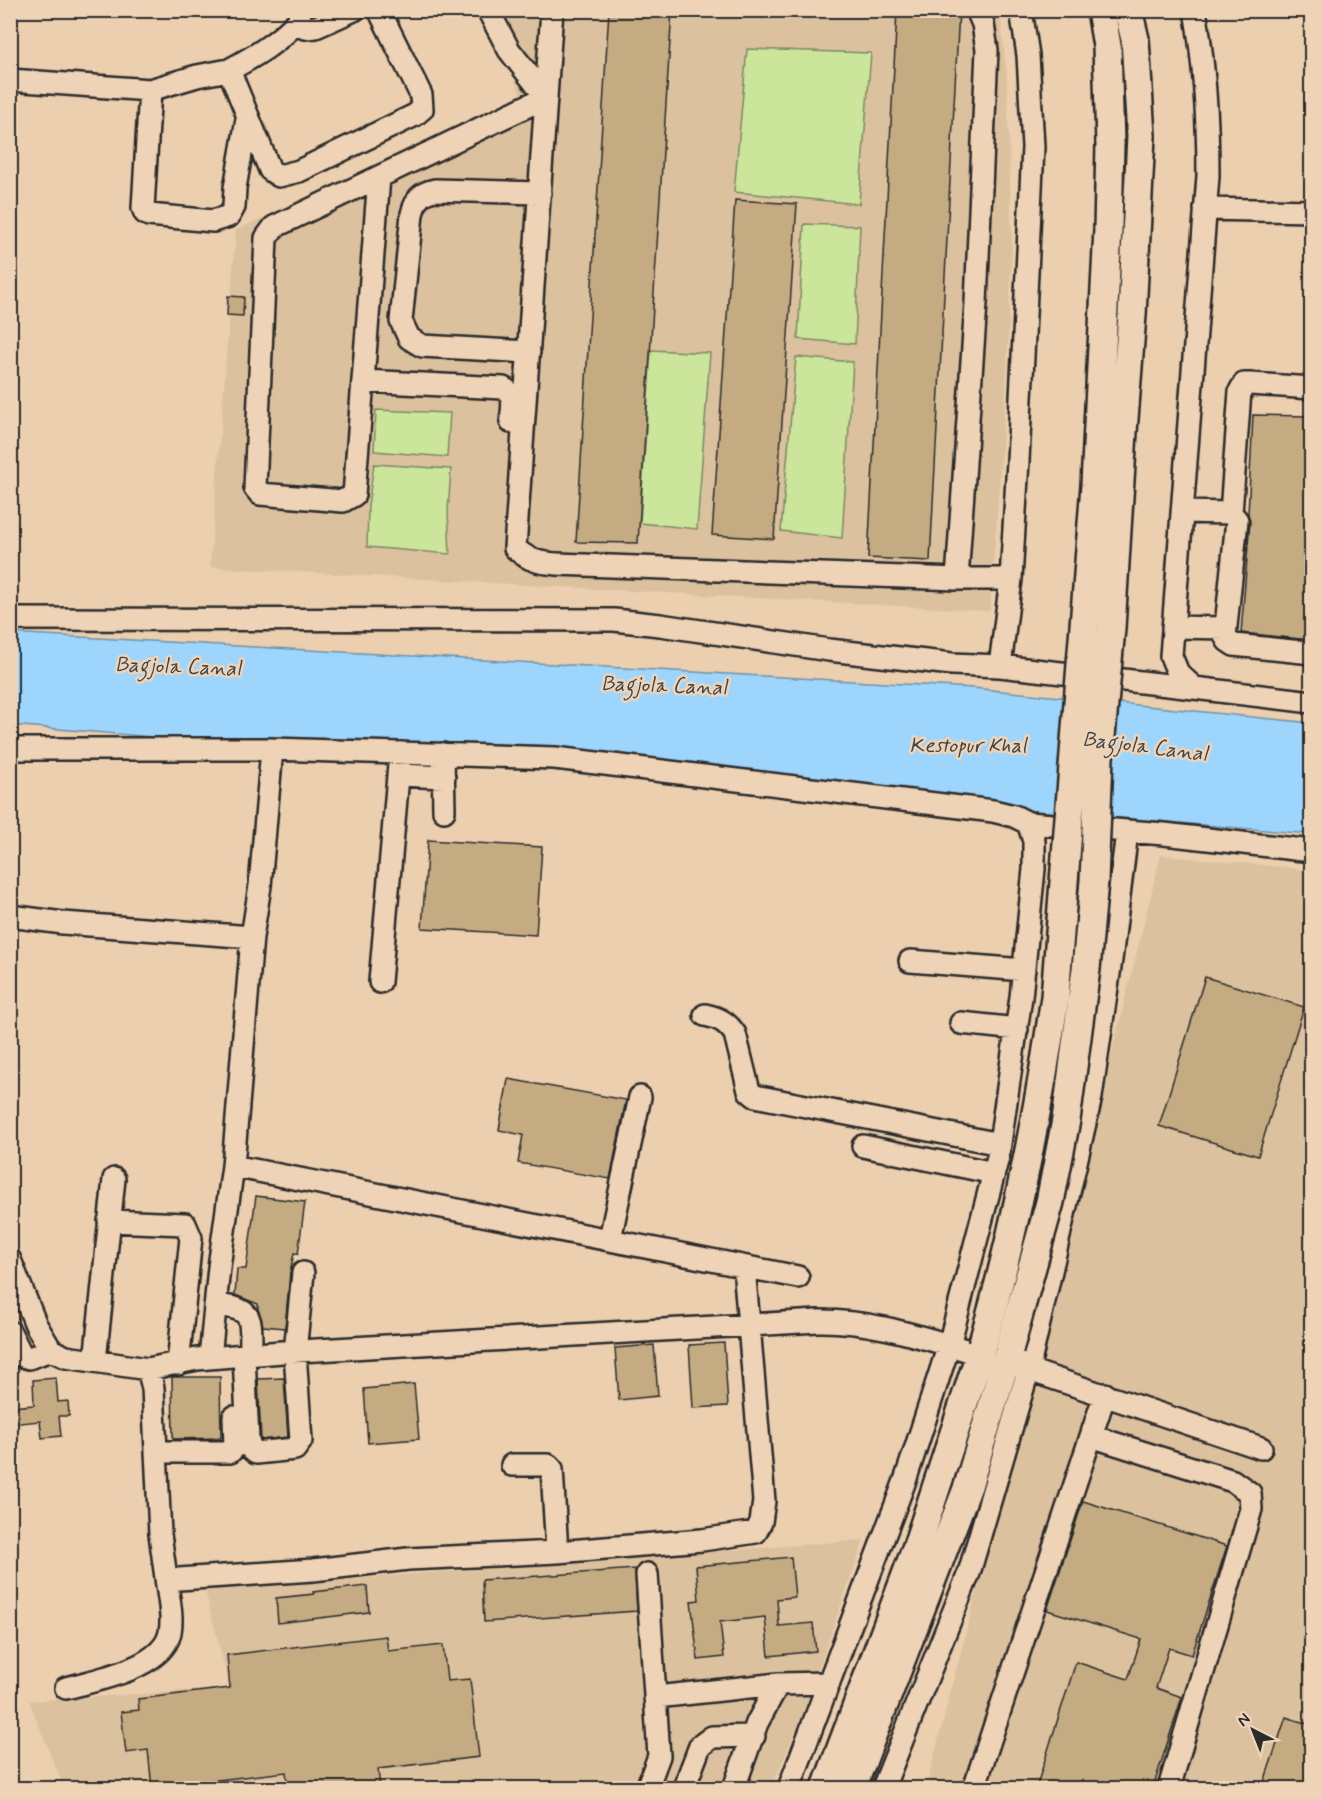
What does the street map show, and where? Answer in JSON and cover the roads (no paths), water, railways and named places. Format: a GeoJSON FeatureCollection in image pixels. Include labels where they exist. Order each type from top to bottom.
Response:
{"type":"FeatureCollection","features":[{"type":"Feature","properties":{"kind":"main road"},"geometry":{"type":"LineString","coordinates":[[826,1788],[916,1546],[1001,1357],[1000,1281],[1045,1064],[1055,997],[1095,485],[1110,144],[1107,46],[1101,10]]}},
{"type":"Feature","properties":{"kind":"main road"},"geometry":{"type":"LineString","coordinates":[[852,1788],[968,1486],[1001,1357],[1050,1202],[1066,1120],[1086,969],[1094,881],[1099,758],[1111,628],[1132,315],[1141,136],[1135,39],[1128,10]]}},
{"type":"Feature","properties":{"kind":"street"},"geometry":{"type":"LineString","coordinates":[[300,15],[305,28],[316,27],[354,10]]}},
{"type":"Feature","properties":{"kind":"street"},"geometry":{"type":"LineString","coordinates":[[229,70],[270,170],[279,176],[299,171],[415,115],[422,109],[420,95],[379,10]]}},
{"type":"Feature","properties":{"kind":"street"},"geometry":{"type":"LineString","coordinates":[[488,10],[509,50],[546,97]]}},
{"type":"Feature","properties":{"kind":"street"},"geometry":{"type":"LineString","coordinates":[[552,10],[515,548],[525,558],[556,564],[1011,579]]}},
{"type":"Feature","properties":{"kind":"street"},"geometry":{"type":"LineString","coordinates":[[957,579],[972,368],[987,50],[983,24],[977,10]]}},
{"type":"Feature","properties":{"kind":"street"},"geometry":{"type":"LineString","coordinates":[[1000,666],[1011,579],[1033,147],[1029,66],[1021,10]]}},
{"type":"Feature","properties":{"kind":"street"},"geometry":{"type":"LineString","coordinates":[[1194,688],[1178,674],[1171,656],[1208,176],[1208,107],[1196,10]]}},
{"type":"Feature","properties":{"kind":"street"},"geometry":{"type":"LineString","coordinates":[[10,80],[150,90],[197,76],[229,70],[260,54],[281,39],[300,15]]}},
{"type":"Feature","properties":{"kind":"street"},"geometry":{"type":"LineString","coordinates":[[150,90],[143,207],[145,213],[149,215],[213,221],[229,216],[234,207],[248,119]]}},
{"type":"Feature","properties":{"kind":"street"},"geometry":{"type":"LineString","coordinates":[[379,177],[354,495],[343,501],[260,494],[255,488],[266,238],[274,227],[546,97]]}},
{"type":"Feature","properties":{"kind":"street"},"geometry":{"type":"LineString","coordinates":[[529,352],[422,346],[409,339],[401,321],[415,200],[423,193],[435,190],[540,193]]}},
{"type":"Feature","properties":{"kind":"street"},"geometry":{"type":"LineString","coordinates":[[1205,209],[1311,211]]}},
{"type":"Feature","properties":{"kind":"street"},"geometry":{"type":"LineString","coordinates":[[363,381],[509,390],[513,396],[506,545],[514,561],[522,568],[533,571],[564,572]]}},
{"type":"Feature","properties":{"kind":"street"},"geometry":{"type":"LineString","coordinates":[[1311,388],[1244,384],[1240,391],[1231,513],[1237,520],[1226,628],[1228,642],[1234,645],[1311,653]]}},
{"type":"Feature","properties":{"kind":"street"},"geometry":{"type":"LineString","coordinates":[[1182,512],[1231,513]]}},
{"type":"Feature","properties":{"kind":"street"},"geometry":{"type":"LineString","coordinates":[[10,619],[614,620],[840,651],[952,664],[1000,666],[1311,702]]}},
{"type":"Feature","properties":{"kind":"street"},"geometry":{"type":"LineString","coordinates":[[1173,627],[1226,628]]}},
{"type":"Feature","properties":{"kind":"street"},"geometry":{"type":"LineString","coordinates":[[10,749],[272,749],[567,760],[993,811],[1014,816],[1028,823],[1311,851]]}},
{"type":"Feature","properties":{"kind":"street"},"geometry":{"type":"LineString","coordinates":[[210,1358],[232,1166],[252,937],[260,886],[272,749]]}},
{"type":"Feature","properties":{"kind":"street"},"geometry":{"type":"LineString","coordinates":[[380,982],[400,753]]}},
{"type":"Feature","properties":{"kind":"street"},"geometry":{"type":"LineString","coordinates":[[443,754],[444,811]]}},
{"type":"Feature","properties":{"kind":"street"},"geometry":{"type":"LineString","coordinates":[[398,775],[444,777]]}},
{"type":"Feature","properties":{"kind":"street"},"geometry":{"type":"LineString","coordinates":[[789,1788],[906,1478],[949,1345],[994,1173],[1017,1029],[1034,869],[1034,841],[1028,823]]}},
{"type":"Feature","properties":{"kind":"street"},"geometry":{"type":"LineString","coordinates":[[883,1788],[969,1573],[1001,1357],[1091,1097],[1127,832]]}},
{"type":"Feature","properties":{"kind":"street"},"geometry":{"type":"LineString","coordinates":[[10,916],[63,923],[252,937]]}},
{"type":"Feature","properties":{"kind":"street"},"geometry":{"type":"LineString","coordinates":[[910,961],[1024,970]]}},
{"type":"Feature","properties":{"kind":"street"},"geometry":{"type":"LineString","coordinates":[[705,1015],[720,1018],[735,1034],[749,1091],[755,1096],[1000,1144]]}},
{"type":"Feature","properties":{"kind":"street"},"geometry":{"type":"LineString","coordinates":[[962,1023],[1017,1029]]}},
{"type":"Feature","properties":{"kind":"street"},"geometry":{"type":"LineString","coordinates":[[610,1239],[640,1097]]}},
{"type":"Feature","properties":{"kind":"street"},"geometry":{"type":"LineString","coordinates":[[863,1146],[994,1173]]}},
{"type":"Feature","properties":{"kind":"street"},"geometry":{"type":"LineString","coordinates":[[232,1166],[798,1277]]}},
{"type":"Feature","properties":{"kind":"street"},"geometry":{"type":"LineString","coordinates":[[95,1361],[114,1179]]}},
{"type":"Feature","properties":{"kind":"street"},"geometry":{"type":"LineString","coordinates":[[110,1221],[185,1224],[188,1228],[191,1238],[178,1364]]}},
{"type":"Feature","properties":{"kind":"street"},"geometry":{"type":"LineString","coordinates":[[11,1262],[15,1286],[36,1325],[51,1350],[66,1357],[148,1369],[210,1358],[295,1352],[818,1321],[855,1322],[1001,1357],[1261,1448]]}},
{"type":"Feature","properties":{"kind":"street"},"geometry":{"type":"LineString","coordinates":[[166,1578],[313,1570],[408,1559],[557,1552],[702,1540],[756,1532],[761,1522],[764,1501],[744,1267]]}},
{"type":"Feature","properties":{"kind":"street"},"geometry":{"type":"LineString","coordinates":[[243,1356],[248,1440],[251,1449],[256,1453],[296,1449],[301,1441],[295,1352],[303,1273]]}},
{"type":"Feature","properties":{"kind":"street"},"geometry":{"type":"LineString","coordinates":[[156,1452],[227,1453],[233,1450],[243,1356],[251,1322],[248,1315],[241,1310],[215,1305]]}},
{"type":"Feature","properties":{"kind":"street"},"geometry":{"type":"LineString","coordinates":[[10,1332],[22,1356],[29,1358],[51,1350]]}},
{"type":"Feature","properties":{"kind":"street"},"geometry":{"type":"LineString","coordinates":[[66,1688],[123,1673],[160,1650],[168,1639],[170,1625],[160,1534],[153,1388],[148,1369]]}},
{"type":"Feature","properties":{"kind":"street"},"geometry":{"type":"LineString","coordinates":[[974,1788],[1105,1394]]}},
{"type":"Feature","properties":{"kind":"street"},"geometry":{"type":"LineString","coordinates":[[1091,1436],[1233,1481],[1250,1493],[1251,1509],[1169,1788]]}},
{"type":"Feature","properties":{"kind":"street"},"geometry":{"type":"LineString","coordinates":[[512,1465],[548,1465],[552,1469],[557,1552]]}},
{"type":"Feature","properties":{"kind":"street"},"geometry":{"type":"LineString","coordinates":[[647,1574],[659,1756],[647,1788]]}},
{"type":"Feature","properties":{"kind":"street"},"geometry":{"type":"LineString","coordinates":[[656,1697],[778,1684],[829,1683]]}},
{"type":"Feature","properties":{"kind":"street"},"geometry":{"type":"LineString","coordinates":[[734,1788],[754,1737],[757,1723],[778,1684]]}},
{"type":"Feature","properties":{"kind":"street"},"geometry":{"type":"LineString","coordinates":[[684,1788],[700,1746],[712,1737],[754,1737]]}},
{"type":"Feature","properties":{"kind":"water","name":"Kestopur Khal"},"geometry":{"type":"Polygon","coordinates":[[[10,633],[973,688],[1311,723],[1311,834],[11,725],[10,633]]]}},
{"type":"Feature","properties":{"kind":"water label","name":"Bagjola Canal"},"geometry":{"type":"Point","coordinates":[178,667]}},
{"type":"Feature","properties":{"kind":"water label","name":"Bagjola Canal"},"geometry":{"type":"Point","coordinates":[664,686]}},
{"type":"Feature","properties":{"kind":"water label","name":"Bagjola Canal"},"geometry":{"type":"Point","coordinates":[1145,747]}}]}
